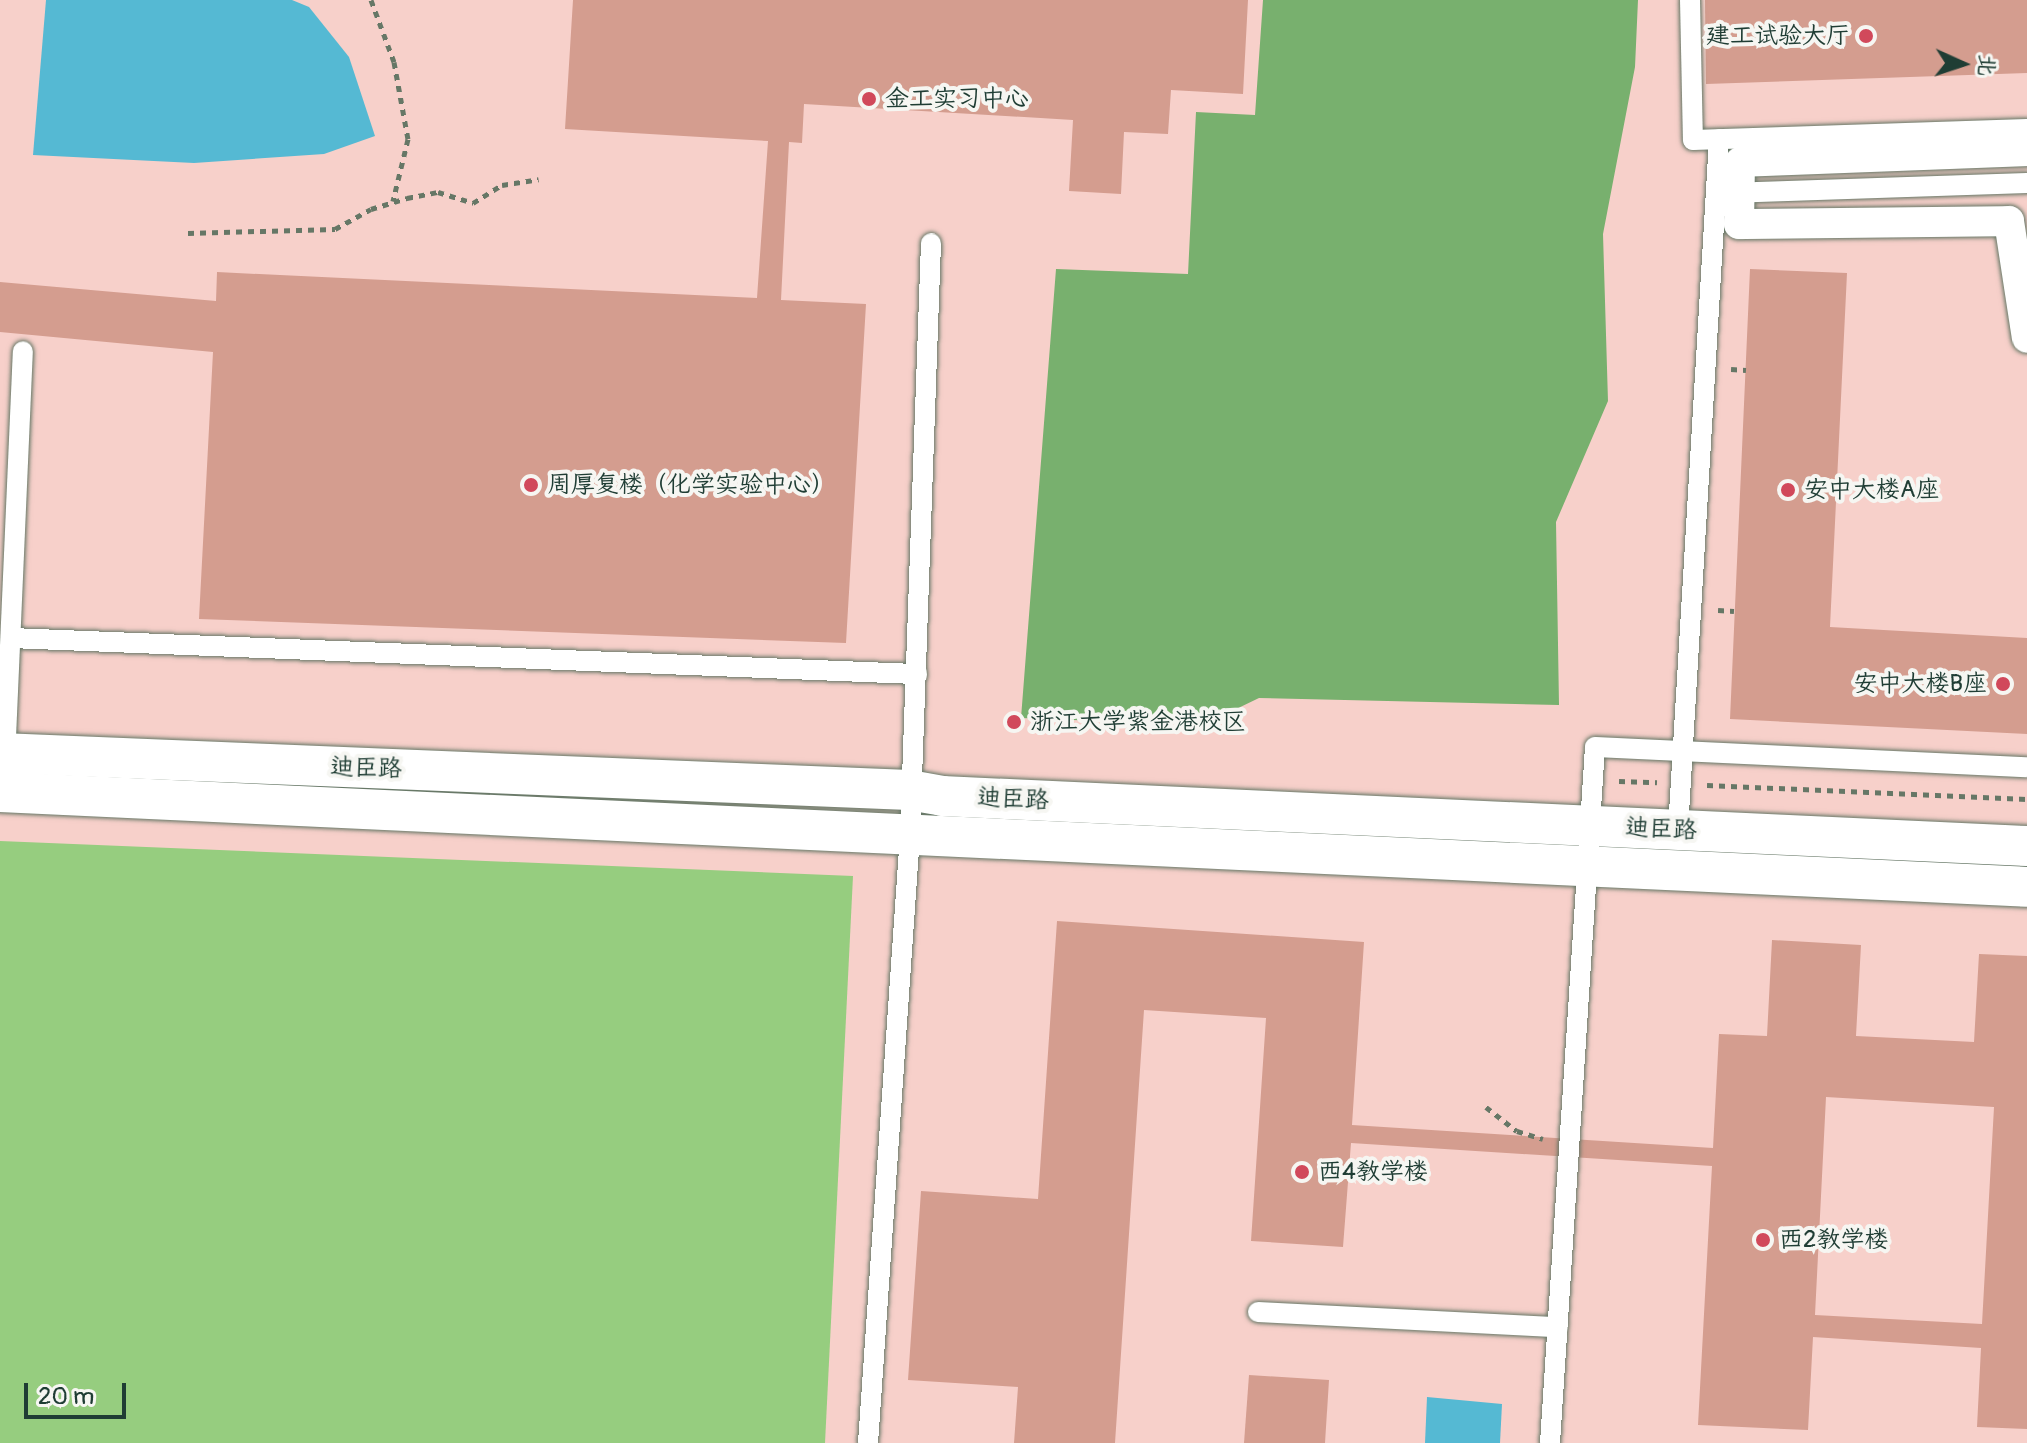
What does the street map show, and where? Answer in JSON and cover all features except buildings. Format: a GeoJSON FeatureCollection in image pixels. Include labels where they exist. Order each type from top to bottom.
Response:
{"type":"FeatureCollection","features":[{"type":"Feature","properties":{"kind":"street"},"geometry":{"type":"LineString","coordinates":[[2027,151],[1740,162],[1728,193],[1739,224],[2009,221],[2027,338]]}},
{"type":"Feature","properties":{"kind":"street","name":"迪臣路"},"geometry":{"type":"LineString","coordinates":[[3,753],[909,790],[942,796],[2027,846]]}},
{"type":"Feature","properties":{"kind":"street","name":"迪臣路"},"geometry":{"type":"LineString","coordinates":[[2,792],[2027,887]]}},
{"type":"Feature","properties":{"kind":"lane"},"geometry":{"type":"LineString","coordinates":[[1690,0],[1693,140],[2027,129]]}},
{"type":"Feature","properties":{"kind":"lane"},"geometry":{"type":"LineString","coordinates":[[1678,830],[1728,193],[1719,139]]}},
{"type":"Feature","properties":{"kind":"lane"},"geometry":{"type":"LineString","coordinates":[[1728,193],[2027,183]]}},
{"type":"Feature","properties":{"kind":"lane"},"geometry":{"type":"LineString","coordinates":[[868,1443],[910,835],[909,790],[917,674],[931,243]]}},
{"type":"Feature","properties":{"kind":"lane"},"geometry":{"type":"LineString","coordinates":[[2,792],[23,351]]}},
{"type":"Feature","properties":{"kind":"lane"},"geometry":{"type":"LineString","coordinates":[[11,638],[917,674]]}},
{"type":"Feature","properties":{"kind":"lane"},"geometry":{"type":"LineString","coordinates":[[1550,1443],[1595,747],[2027,767]]}},
{"type":"Feature","properties":{"kind":"lane"},"geometry":{"type":"LineString","coordinates":[[1258,1312],[1558,1327]]}},
{"type":"Feature","properties":{"kind":"path"},"geometry":{"type":"LineString","coordinates":[[371,0],[394,62],[408,139],[393,202]]}},
{"type":"Feature","properties":{"kind":"path"},"geometry":{"type":"LineString","coordinates":[[188,233],[335,229],[393,202],[438,192],[473,203],[502,185],[539,179]]}},
{"type":"Feature","properties":{"kind":"path"},"geometry":{"type":"LineString","coordinates":[[1594,779],[2027,799]]}},
{"type":"Feature","properties":{"kind":"path"},"geometry":{"type":"LineString","coordinates":[[1486,1107],[1517,1131],[1570,1147]]}},
{"type":"Feature","properties":{"kind":"shaded area","name":"浙江大学紫金港校区"},"geometry":{"type":"Polygon","coordinates":[[[0,0],[2027,0],[2027,1443],[0,1443],[0,0]]]}},
{"type":"Feature","properties":{"kind":"green space"},"geometry":{"type":"Polygon","coordinates":[[[1263,0],[1638,0],[1635,67],[1603,234],[1608,401],[1556,522],[1559,705],[1259,698],[1203,725],[1021,718],[1056,269],[1188,274],[1196,112],[1255,115],[1263,0]]]}},
{"type":"Feature","properties":{"kind":"green space"},"geometry":{"type":"Polygon","coordinates":[[[0,841],[853,876],[825,1443],[0,1443],[0,841]]]}},
{"type":"Feature","properties":{"kind":"water"},"geometry":{"type":"Polygon","coordinates":[[[46,0],[292,0],[309,7],[349,57],[375,136],[324,154],[194,163],[33,155],[46,0]]]}},
{"type":"Feature","properties":{"kind":"water"},"geometry":{"type":"Polygon","coordinates":[[[1427,1397],[1502,1404],[1500,1443],[1425,1443],[1427,1397]]]}},
{"type":"Feature","properties":{"kind":"place","name":"建工试验大厅"},"geometry":{"type":"Point","coordinates":[1866,36]}},
{"type":"Feature","properties":{"kind":"place","name":"金工实习中心"},"geometry":{"type":"Point","coordinates":[869,99]}},
{"type":"Feature","properties":{"kind":"place","name":"周厚复楼（化学实验中心）"},"geometry":{"type":"Point","coordinates":[531,485]}},
{"type":"Feature","properties":{"kind":"place","name":"安中大楼A座"},"geometry":{"type":"Point","coordinates":[1788,490]}},
{"type":"Feature","properties":{"kind":"place","name":"安中大楼B座"},"geometry":{"type":"Point","coordinates":[2003,684]}},
{"type":"Feature","properties":{"kind":"place","name":"浙江大学紫金港校区"},"geometry":{"type":"Point","coordinates":[1014,722]}},
{"type":"Feature","properties":{"kind":"place","name":"西4教学楼"},"geometry":{"type":"Point","coordinates":[1302,1172]}},
{"type":"Feature","properties":{"kind":"place","name":"西2教学楼"},"geometry":{"type":"Point","coordinates":[1763,1240]}}]}
